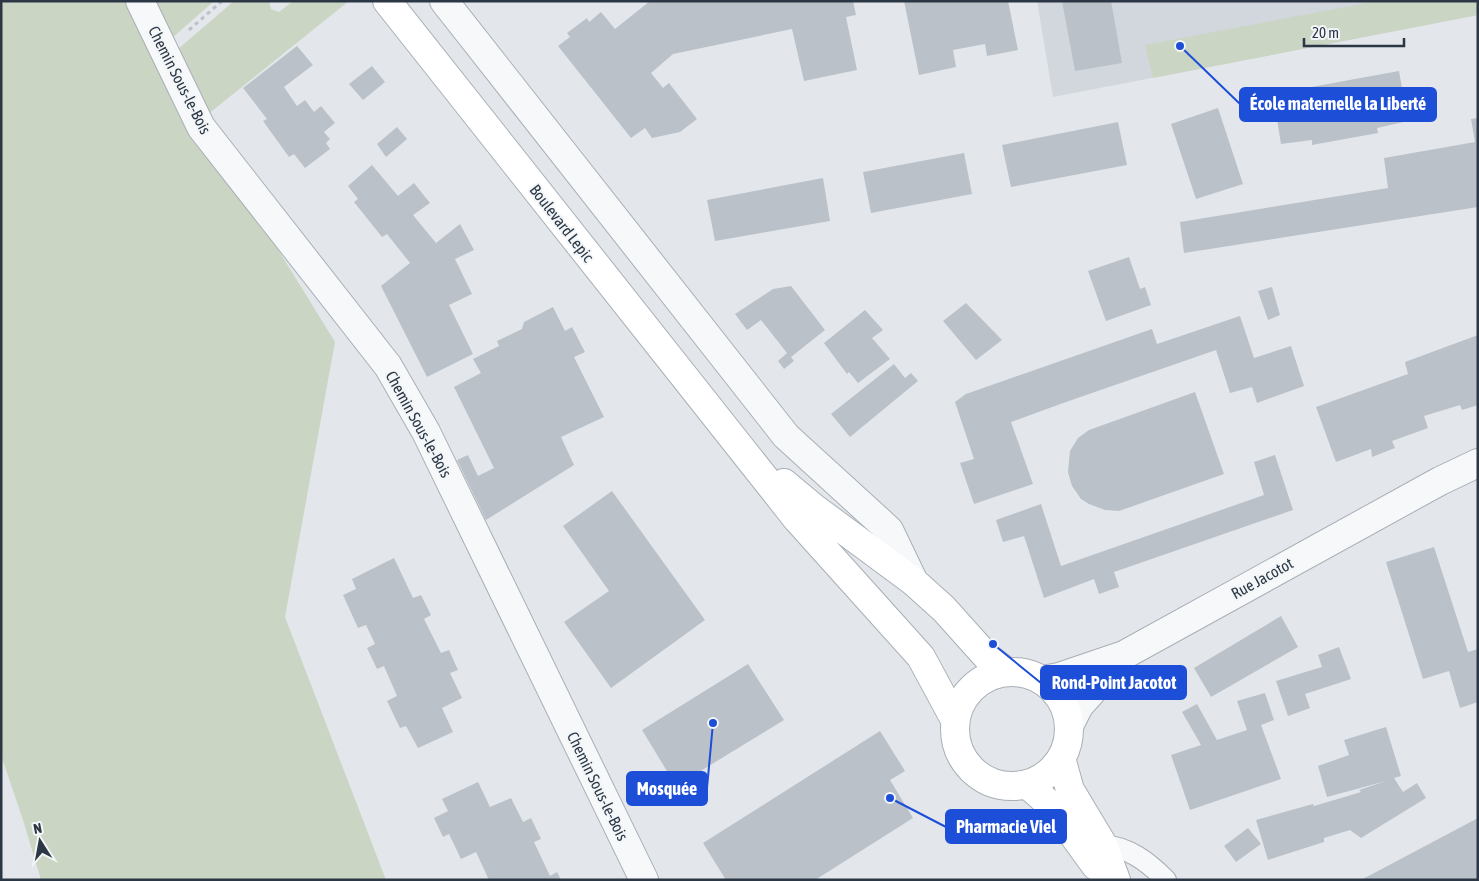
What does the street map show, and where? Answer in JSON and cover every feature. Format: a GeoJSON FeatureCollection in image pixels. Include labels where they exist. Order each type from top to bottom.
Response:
{"type":"FeatureCollection","features":[{"type":"Feature","properties":{"kind":"main road","name":"Boulevard Lepic"},"geometry":{"type":"LineString","coordinates":[[387,1],[738,444]]}},
{"type":"Feature","properties":{"kind":"main road"},"geometry":{"type":"LineString","coordinates":[[738,444],[814,508],[914,582],[944,609],[987,657],[1007,672]]}},
{"type":"Feature","properties":{"kind":"main road"},"geometry":{"type":"LineString","coordinates":[[738,444],[797,519],[921,657],[955,720]]}},
{"type":"Feature","properties":{"kind":"main road"},"geometry":{"type":"LineString","coordinates":[[1007,672],[1025,674],[1042,680],[1056,692],[1065,708],[1069,726],[1068,738],[1061,758],[1052,769],[1042,777],[1026,784],[1008,786],[989,782],[973,772],[962,757],[955,739],[955,720],[961,702],[972,687],[988,677],[1007,672]]}},
{"type":"Feature","properties":{"kind":"main road"},"geometry":{"type":"LineString","coordinates":[[1061,758],[1070,790],[1103,845],[1116,880]]}},
{"type":"Feature","properties":{"kind":"main road"},"geometry":{"type":"LineString","coordinates":[[1026,784],[1038,792],[1062,818],[1107,880]]}},
{"type":"Feature","properties":{"kind":"street","name":"Chemin Sous-le-Bois"},"geometry":{"type":"LineString","coordinates":[[140,1],[201,127],[388,366],[426,432],[644,880]]}},
{"type":"Feature","properties":{"kind":"street"},"geometry":{"type":"LineString","coordinates":[[444,1],[786,436],[889,530],[914,582]]}},
{"type":"Feature","properties":{"kind":"street","name":"Rue Jacotot"},"geometry":{"type":"LineString","coordinates":[[1042,680],[1066,675],[1124,655],[1440,481],[1478,463]]}},
{"type":"Feature","properties":{"kind":"street"},"geometry":{"type":"LineString","coordinates":[[1069,726],[1079,706],[1124,655]]}},
{"type":"Feature","properties":{"kind":"lane"},"geometry":{"type":"LineString","coordinates":[[1103,845],[1117,846],[1139,856],[1166,880]]}},
{"type":"Feature","properties":{"kind":"path"},"geometry":{"type":"LineString","coordinates":[[188,30],[222,1]]}},
{"type":"Feature","properties":{"kind":"shaded area"},"geometry":{"type":"Polygon","coordinates":[[[1037,1],[1478,1],[1478,15],[1053,97],[1037,1]]]}},
{"type":"Feature","properties":{"kind":"green space"},"geometry":{"type":"Polygon","coordinates":[[[1,1],[125,1],[335,342],[285,617],[386,880],[41,880],[1,755],[1,1]]]}},
{"type":"Feature","properties":{"kind":"green space"},"geometry":{"type":"Polygon","coordinates":[[[154,1],[212,1],[213,2],[172,38],[154,1]]]}},
{"type":"Feature","properties":{"kind":"green space"},"geometry":{"type":"Polygon","coordinates":[[[234,1],[269,1],[271,9],[279,12],[293,1],[349,1],[207,115],[178,49],[234,1]]]}},
{"type":"Feature","properties":{"kind":"green space"},"geometry":{"type":"Polygon","coordinates":[[[1377,1],[1478,1],[1478,15],[1153,78],[1145,45],[1377,1]]]}},
{"type":"Feature","properties":{"kind":"building"},"geometry":{"type":"Polygon","coordinates":[[[650,1],[853,1],[856,15],[846,17],[857,70],[804,81],[792,29],[673,54],[651,73],[663,88],[669,83],[697,119],[680,132],[652,138],[645,128],[631,138],[558,46],[570,37],[567,33],[587,18],[589,22],[601,12],[615,29],[650,1]]]}},
{"type":"Feature","properties":{"kind":"building"},"geometry":{"type":"Polygon","coordinates":[[[904,1],[1008,1],[1018,50],[987,56],[985,44],[953,50],[956,67],[919,75],[904,1]]]}},
{"type":"Feature","properties":{"kind":"building"},"geometry":{"type":"Polygon","coordinates":[[[1062,1],[1111,1],[1122,63],[1075,71],[1062,1]]]}},
{"type":"Feature","properties":{"kind":"building"},"geometry":{"type":"Polygon","coordinates":[[[297,46],[313,65],[284,87],[297,106],[305,100],[314,112],[321,106],[335,123],[324,132],[330,139],[326,143],[330,149],[305,168],[294,154],[289,157],[263,121],[267,119],[243,88],[297,46]]]}},
{"type":"Feature","properties":{"kind":"building"},"geometry":{"type":"Polygon","coordinates":[[[372,66],[385,82],[363,100],[349,84],[372,66]]]}},
{"type":"Feature","properties":{"kind":"building"},"geometry":{"type":"Polygon","coordinates":[[[1399,71],[1408,121],[1377,128],[1378,133],[1312,145],[1312,140],[1281,144],[1273,94],[1399,71]]]}},
{"type":"Feature","properties":{"kind":"building"},"geometry":{"type":"Polygon","coordinates":[[[1218,108],[1243,184],[1196,199],[1171,124],[1218,108]]]}},
{"type":"Feature","properties":{"kind":"building"},"geometry":{"type":"Polygon","coordinates":[[[1478,118],[1478,207],[1184,253],[1180,222],[1388,188],[1384,158],[1475,142],[1471,119],[1478,118]]]}},
{"type":"Feature","properties":{"kind":"building"},"geometry":{"type":"Polygon","coordinates":[[[1118,122],[1127,165],[1011,187],[1002,145],[1118,122]]]}},
{"type":"Feature","properties":{"kind":"building"},"geometry":{"type":"Polygon","coordinates":[[[397,127],[407,139],[386,157],[377,144],[397,127]]]}},
{"type":"Feature","properties":{"kind":"building"},"geometry":{"type":"Polygon","coordinates":[[[964,153],[972,194],[871,213],[863,172],[964,153]]]}},
{"type":"Feature","properties":{"kind":"building"},"geometry":{"type":"Polygon","coordinates":[[[372,165],[398,196],[414,183],[430,203],[413,215],[436,243],[460,224],[474,250],[455,259],[472,294],[449,305],[473,354],[427,377],[381,286],[410,263],[387,234],[382,237],[354,202],[358,199],[348,186],[372,165]]]}},
{"type":"Feature","properties":{"kind":"building"},"geometry":{"type":"Polygon","coordinates":[[[823,178],[830,221],[715,241],[707,200],[823,178]]]}},
{"type":"Feature","properties":{"kind":"building"},"geometry":{"type":"Polygon","coordinates":[[[1129,257],[1140,289],[1145,287],[1151,305],[1106,321],[1088,271],[1129,257]]]}},
{"type":"Feature","properties":{"kind":"building"},"geometry":{"type":"Polygon","coordinates":[[[791,286],[825,330],[791,357],[794,361],[784,369],[778,361],[787,353],[761,320],[747,330],[735,314],[773,289],[791,286]]]}},
{"type":"Feature","properties":{"kind":"building"},"geometry":{"type":"Polygon","coordinates":[[[1272,287],[1280,315],[1268,320],[1258,291],[1272,287]]]}},
{"type":"Feature","properties":{"kind":"building"},"geometry":{"type":"Polygon","coordinates":[[[966,303],[1002,340],[976,360],[943,321],[966,303]]]}},
{"type":"Feature","properties":{"kind":"building"},"geometry":{"type":"Polygon","coordinates":[[[553,307],[565,331],[572,327],[585,352],[574,357],[604,417],[561,437],[574,465],[486,520],[457,460],[468,455],[478,476],[494,468],[454,387],[481,373],[473,359],[499,346],[497,341],[522,329],[524,322],[553,307]]]}},
{"type":"Feature","properties":{"kind":"building"},"geometry":{"type":"Polygon","coordinates":[[[865,310],[883,330],[872,338],[890,359],[858,383],[849,372],[847,374],[824,343],[865,310]]]}},
{"type":"Feature","properties":{"kind":"building"},"geometry":{"type":"Polygon","coordinates":[[[1240,316],[1254,358],[1291,346],[1304,386],[1257,403],[1252,387],[1230,393],[1216,350],[1066,402],[1011,422],[1033,484],[974,504],[960,463],[974,459],[955,402],[966,394],[1152,329],[1157,344],[1240,316]]]}},
{"type":"Feature","properties":{"kind":"building"},"geometry":{"type":"Polygon","coordinates":[[[1478,335],[1478,405],[1462,410],[1460,405],[1424,416],[1428,428],[1392,441],[1395,448],[1372,457],[1371,449],[1336,462],[1316,407],[1408,374],[1405,362],[1478,335]]]}},
{"type":"Feature","properties":{"kind":"building"},"geometry":{"type":"Polygon","coordinates":[[[894,364],[905,378],[911,373],[918,381],[850,437],[831,414],[894,364]]]}},
{"type":"Feature","properties":{"kind":"building"},"geometry":{"type":"Polygon","coordinates":[[[1195,392],[1224,474],[1119,511],[1105,510],[1081,499],[1072,486],[1068,472],[1070,451],[1078,438],[1089,430],[1195,392]]]}},
{"type":"Feature","properties":{"kind":"building"},"geometry":{"type":"Polygon","coordinates":[[[1275,455],[1293,510],[1114,572],[1119,587],[1099,594],[1094,579],[1044,598],[1024,536],[1003,542],[996,520],[1041,504],[1061,566],[1264,495],[1254,462],[1275,455]]]}},
{"type":"Feature","properties":{"kind":"building"},"geometry":{"type":"Polygon","coordinates":[[[612,491],[705,620],[611,688],[564,622],[609,591],[563,526],[612,491]]]}},
{"type":"Feature","properties":{"kind":"building"},"geometry":{"type":"Polygon","coordinates":[[[1434,547],[1468,652],[1478,649],[1478,702],[1460,708],[1449,671],[1423,679],[1386,562],[1434,547]]]}},
{"type":"Feature","properties":{"kind":"building"},"geometry":{"type":"Polygon","coordinates":[[[394,558],[413,598],[421,595],[431,615],[424,619],[441,653],[449,650],[458,670],[450,673],[462,698],[442,708],[453,732],[418,748],[406,726],[400,728],[387,701],[397,696],[384,666],[377,669],[367,648],[375,644],[366,625],[358,628],[343,595],[356,589],[352,579],[394,558]]]}},
{"type":"Feature","properties":{"kind":"building"},"geometry":{"type":"Polygon","coordinates":[[[1281,616],[1298,647],[1211,697],[1194,668],[1281,616]]]}},
{"type":"Feature","properties":{"kind":"building"},"geometry":{"type":"Polygon","coordinates":[[[1339,647],[1351,679],[1305,694],[1310,708],[1288,716],[1276,681],[1322,667],[1318,655],[1339,647]]]}},
{"type":"Feature","properties":{"kind":"building"},"geometry":{"type":"Polygon","coordinates":[[[748,664],[784,720],[676,786],[642,730],[748,664]]]}},
{"type":"Feature","properties":{"kind":"building"},"geometry":{"type":"Polygon","coordinates":[[[1265,693],[1274,720],[1261,725],[1281,779],[1190,810],[1171,755],[1201,745],[1182,712],[1197,704],[1217,740],[1247,730],[1237,701],[1265,693]]]}},
{"type":"Feature","properties":{"kind":"building"},"geometry":{"type":"Polygon","coordinates":[[[1386,727],[1401,776],[1394,778],[1403,792],[1417,783],[1426,798],[1361,838],[1350,830],[1324,838],[1324,842],[1268,860],[1256,820],[1361,792],[1359,790],[1386,781],[1327,797],[1318,766],[1349,755],[1344,740],[1386,727]]]}},
{"type":"Feature","properties":{"kind":"building"},"geometry":{"type":"Polygon","coordinates":[[[880,731],[905,771],[890,780],[913,818],[815,880],[726,880],[703,843],[880,731]]]}},
{"type":"Feature","properties":{"kind":"building"},"geometry":{"type":"Polygon","coordinates":[[[478,782],[490,807],[511,798],[523,822],[531,818],[541,839],[534,842],[550,876],[557,872],[561,880],[489,880],[476,852],[461,859],[449,834],[443,837],[434,818],[448,811],[442,799],[478,782]]]}},
{"type":"Feature","properties":{"kind":"building"},"geometry":{"type":"Polygon","coordinates":[[[1478,818],[1478,880],[1361,880],[1478,818]]]}},
{"type":"Feature","properties":{"kind":"building"},"geometry":{"type":"Polygon","coordinates":[[[1248,828],[1261,844],[1236,862],[1224,846],[1248,828]]]}},
{"type":"Feature","properties":{"kind":"place","name":"École maternelle la Liberté"},"geometry":{"type":"Point","coordinates":[1180,46]}},
{"type":"Feature","properties":{"kind":"place","name":"Rond-Point Jacotot"},"geometry":{"type":"Point","coordinates":[993,644]}},
{"type":"Feature","properties":{"kind":"place","name":"Mosquée"},"geometry":{"type":"Point","coordinates":[713,723]}},
{"type":"Feature","properties":{"kind":"place","name":"Pharmacie Viel"},"geometry":{"type":"Point","coordinates":[890,798]}}]}
